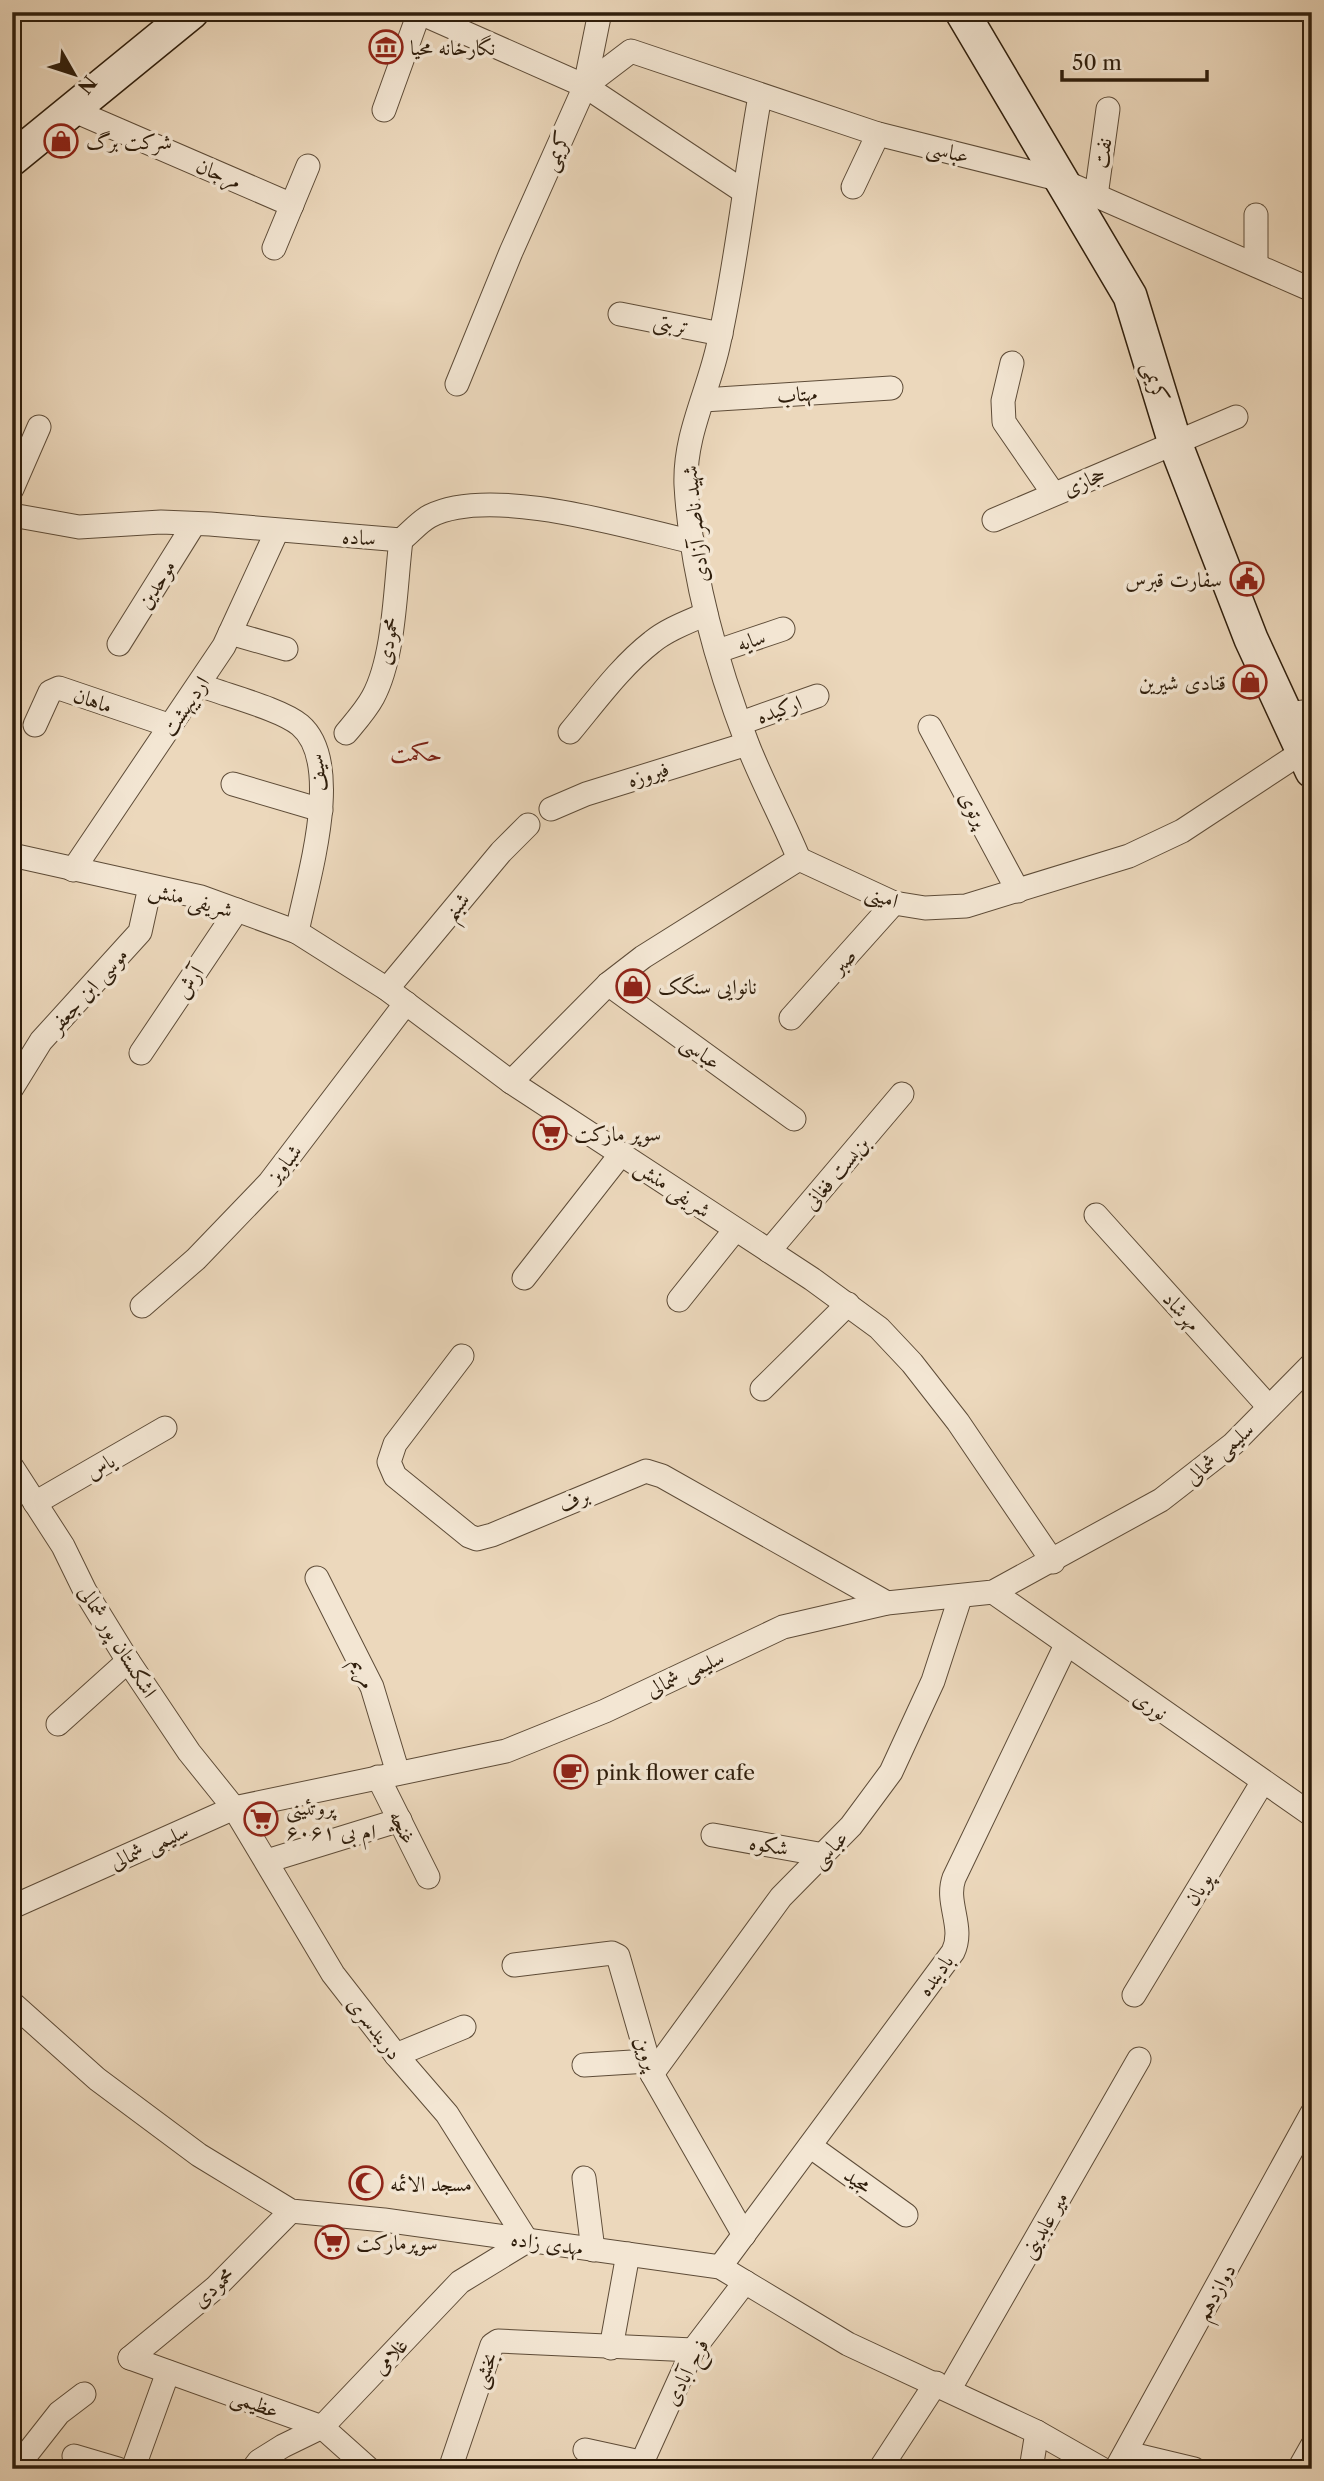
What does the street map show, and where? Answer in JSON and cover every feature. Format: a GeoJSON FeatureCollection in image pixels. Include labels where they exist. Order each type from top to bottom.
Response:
{"type":"FeatureCollection","features":[{"type":"Feature","properties":{"kind":"main road"},"geometry":{"type":"LineString","coordinates":[[12,159],[192,12]]}},
{"type":"Feature","properties":{"kind":"main road","name":"کریمی"},"geometry":{"type":"LineString","coordinates":[[962,12],[1058,179],[1130,296],[1175,443],[1251,639],[1299,713],[1307,762]]}},
{"type":"Feature","properties":{"kind":"street"},"geometry":{"type":"LineString","coordinates":[[384,110],[418,12],[585,86],[743,191]]}},
{"type":"Feature","properties":{"kind":"street","name":"کریمی"},"geometry":{"type":"LineString","coordinates":[[457,384],[511,252],[585,86],[600,12]]}},
{"type":"Feature","properties":{"kind":"street","name":"عباسی"},"geometry":{"type":"LineString","coordinates":[[585,86],[631,51],[878,134],[1058,179],[1312,290]]}},
{"type":"Feature","properties":{"kind":"street","name":"شهید ناصر آزادی"},"geometry":{"type":"LineString","coordinates":[[760,96],[721,334],[713,370],[691,431],[686,485],[706,614],[744,733],[799,859]]}},
{"type":"Feature","properties":{"kind":"street","name":"مرجان"},"geometry":{"type":"LineString","coordinates":[[70,109],[292,205]]}},
{"type":"Feature","properties":{"kind":"street","name":"نفت"},"geometry":{"type":"LineString","coordinates":[[1096,196],[1108,109]]}},
{"type":"Feature","properties":{"kind":"street"},"geometry":{"type":"LineString","coordinates":[[853,187],[878,134]]}},
{"type":"Feature","properties":{"kind":"street"},"geometry":{"type":"LineString","coordinates":[[274,248],[308,166]]}},
{"type":"Feature","properties":{"kind":"street"},"geometry":{"type":"LineString","coordinates":[[1256,215],[1256,265]]}},
{"type":"Feature","properties":{"kind":"street","name":"تربتی"},"geometry":{"type":"LineString","coordinates":[[620,314],[721,334]]}},
{"type":"Feature","properties":{"kind":"street"},"geometry":{"type":"LineString","coordinates":[[1012,363],[1003,401],[1004,422],[1054,493]]}},
{"type":"Feature","properties":{"kind":"street","name":"مهتاب"},"geometry":{"type":"LineString","coordinates":[[702,400],[891,388]]}},
{"type":"Feature","properties":{"kind":"street","name":"حجازی"},"geometry":{"type":"LineString","coordinates":[[994,520],[1236,418]]}},
{"type":"Feature","properties":{"kind":"street"},"geometry":{"type":"LineString","coordinates":[[12,489],[39,427]]}},
{"type":"Feature","properties":{"kind":"street","name":"ساده"},"geometry":{"type":"LineString","coordinates":[[12,515],[79,527],[161,522],[401,540],[429,516],[457,508],[499,506],[562,512],[693,542]]}},
{"type":"Feature","properties":{"kind":"street","name":"موحدین"},"geometry":{"type":"LineString","coordinates":[[118,644],[194,524]]}},
{"type":"Feature","properties":{"kind":"street","name":"اردیبهشت"},"geometry":{"type":"LineString","coordinates":[[73,870],[200,685],[230,633],[277,531]]}},
{"type":"Feature","properties":{"kind":"street","name":"محمودی"},"geometry":{"type":"LineString","coordinates":[[346,733],[372,699],[379,685],[387,651],[401,540]]}},
{"type":"Feature","properties":{"kind":"street"},"geometry":{"type":"LineString","coordinates":[[570,732],[651,642],[677,626],[706,614]]}},
{"type":"Feature","properties":{"kind":"street","name":"سایه"},"geometry":{"type":"LineString","coordinates":[[718,651],[783,629]]}},
{"type":"Feature","properties":{"kind":"street"},"geometry":{"type":"LineString","coordinates":[[230,633],[286,649]]}},
{"type":"Feature","properties":{"kind":"street","name":"سیف"},"geometry":{"type":"LineString","coordinates":[[200,685],[291,719],[300,725],[317,751],[322,777],[321,810],[297,932]]}},
{"type":"Feature","properties":{"kind":"street","name":"ماهان"},"geometry":{"type":"LineString","coordinates":[[35,725],[50,692],[59,688],[171,726]]}},
{"type":"Feature","properties":{"kind":"street","name":"ارکیده"},"geometry":{"type":"LineString","coordinates":[[744,733],[817,696]]}},
{"type":"Feature","properties":{"kind":"street","name":"پرتوی"},"geometry":{"type":"LineString","coordinates":[[930,727],[1018,891]]}},
{"type":"Feature","properties":{"kind":"street","name":"فیروزه"},"geometry":{"type":"LineString","coordinates":[[551,809],[744,733]]}},
{"type":"Feature","properties":{"kind":"street","name":"امینی"},"geometry":{"type":"LineString","coordinates":[[799,859],[894,903],[925,908],[966,906],[1129,856],[1182,831],[1307,762]]}},
{"type":"Feature","properties":{"kind":"street"},"geometry":{"type":"LineString","coordinates":[[233,784],[321,810]]}},
{"type":"Feature","properties":{"kind":"street","name":"شبنم"},"geometry":{"type":"LineString","coordinates":[[387,989],[501,852],[528,825]]}},
{"type":"Feature","properties":{"kind":"street","name":"شریفی منش"},"geometry":{"type":"LineString","coordinates":[[12,855],[201,897],[297,932],[387,989],[511,1082],[769,1251],[848,1304],[878,1328],[912,1363],[958,1422],[1054,1562]]}},
{"type":"Feature","properties":{"kind":"street"},"geometry":{"type":"LineString","coordinates":[[511,1082],[608,984],[674,936],[799,859]]}},
{"type":"Feature","properties":{"kind":"street","name":"موسی ابن جعفر"},"geometry":{"type":"LineString","coordinates":[[12,1088],[41,1041],[140,932],[150,887]]}},
{"type":"Feature","properties":{"kind":"street","name":"صبر"},"geometry":{"type":"LineString","coordinates":[[791,1018],[894,903]]}},
{"type":"Feature","properties":{"kind":"street","name":"آرش"},"geometry":{"type":"LineString","coordinates":[[141,1053],[237,911]]}},
{"type":"Feature","properties":{"kind":"street","name":"عباسی"},"geometry":{"type":"LineString","coordinates":[[608,984],[794,1119]]}},
{"type":"Feature","properties":{"kind":"street","name":"شباویز"},"geometry":{"type":"LineString","coordinates":[[142,1306],[196,1259],[269,1183],[407,1003]]}},
{"type":"Feature","properties":{"kind":"street","name":"بن‌بست فغانی"},"geometry":{"type":"LineString","coordinates":[[769,1251],[902,1094]]}},
{"type":"Feature","properties":{"kind":"street"},"geometry":{"type":"LineString","coordinates":[[524,1278],[621,1154]]}},
{"type":"Feature","properties":{"kind":"street","name":"مهرشاد"},"geometry":{"type":"LineString","coordinates":[[1096,1215],[1269,1407]]}},
{"type":"Feature","properties":{"kind":"street"},"geometry":{"type":"LineString","coordinates":[[679,1300],[735,1230]]}},
{"type":"Feature","properties":{"kind":"street"},"geometry":{"type":"LineString","coordinates":[[762,1389],[848,1304]]}},
{"type":"Feature","properties":{"kind":"street","name":"برف"},"geometry":{"type":"LineString","coordinates":[[462,1356],[395,1444],[389,1462],[395,1476],[469,1536],[477,1539],[492,1535],[646,1471],[663,1476],[887,1603]]}},
{"type":"Feature","properties":{"kind":"street","name":"سلیمی شمالی"},"geometry":{"type":"LineString","coordinates":[[12,1908],[234,1808],[506,1751],[605,1711],[783,1627],[887,1603],[960,1598],[993,1592],[1054,1562],[1161,1500],[1233,1444],[1312,1364]]}},
{"type":"Feature","properties":{"kind":"street","name":"یاس"},"geometry":{"type":"LineString","coordinates":[[35,1503],[165,1428]]}},
{"type":"Feature","properties":{"kind":"street","name":"اشکستان پور شمالی"},"geometry":{"type":"LineString","coordinates":[[12,1468],[128,1661],[190,1752],[234,1808]]}},
{"type":"Feature","properties":{"kind":"street","name":"مریم"},"geometry":{"type":"LineString","coordinates":[[317,1578],[372,1687],[388,1775]]}},
{"type":"Feature","properties":{"kind":"street","name":"نوری"},"geometry":{"type":"LineString","coordinates":[[993,1592],[1262,1783],[1312,1815]]}},
{"type":"Feature","properties":{"kind":"street","name":"عباسی"},"geometry":{"type":"LineString","coordinates":[[650,2067],[781,1897],[851,1826],[891,1772],[933,1681],[960,1598]]}},
{"type":"Feature","properties":{"kind":"street","name":"بادینده"},"geometry":{"type":"LineString","coordinates":[[720,2267],[953,1952],[958,1942],[950,1899],[954,1878],[1066,1645]]}},
{"type":"Feature","properties":{"kind":"street"},"geometry":{"type":"LineString","coordinates":[[58,1724],[128,1661]]}},
{"type":"Feature","properties":{"kind":"street","name":"غنچه"},"geometry":{"type":"LineString","coordinates":[[388,1775],[400,1821],[429,1877]]}},
{"type":"Feature","properties":{"kind":"street","name":"پویان"},"geometry":{"type":"LineString","coordinates":[[1133,1995],[1262,1783]]}},
{"type":"Feature","properties":{"kind":"street","name":"دربندسری"},"geometry":{"type":"LineString","coordinates":[[234,1808],[333,1974],[396,2056],[447,2114],[527,2241]]}},
{"type":"Feature","properties":{"kind":"street"},"geometry":{"type":"LineString","coordinates":[[267,1861],[400,1821]]}},
{"type":"Feature","properties":{"kind":"street","name":"شکوه"},"geometry":{"type":"LineString","coordinates":[[713,1835],[824,1855]]}},
{"type":"Feature","properties":{"kind":"street","name":"پروین"},"geometry":{"type":"LineString","coordinates":[[514,1965],[612,1953],[618,1956],[650,2067],[744,2235]]}},
{"type":"Feature","properties":{"kind":"street","name":"مهدی زاده"},"geometry":{"type":"LineString","coordinates":[[12,2003],[97,2080],[178,2140],[290,2211],[384,2220],[720,2267],[848,2344],[1037,2432],[1102,2469]]}},
{"type":"Feature","properties":{"kind":"street"},"geometry":{"type":"LineString","coordinates":[[396,2056],[464,2027]]}},
{"type":"Feature","properties":{"kind":"street","name":"میر عابدینی"},"geometry":{"type":"LineString","coordinates":[[880,2469],[942,2387],[1139,2059]]}},
{"type":"Feature","properties":{"kind":"street"},"geometry":{"type":"LineString","coordinates":[[584,2065],[650,2067]]}},
{"type":"Feature","properties":{"kind":"street","name":"دوازدهم"},"geometry":{"type":"LineString","coordinates":[[1121,2461],[1310,2122]]}},
{"type":"Feature","properties":{"kind":"street","name":"مجید"},"geometry":{"type":"LineString","coordinates":[[810,2146],[906,2215]]}},
{"type":"Feature","properties":{"kind":"street"},"geometry":{"type":"LineString","coordinates":[[584,2178],[593,2250]]}},
{"type":"Feature","properties":{"kind":"street","name":"محمودی"},"geometry":{"type":"LineString","coordinates":[[130,2358],[215,2288],[290,2211]]}},
{"type":"Feature","properties":{"kind":"street","name":"غلامی"},"geometry":{"type":"LineString","coordinates":[[253,2469],[267,2456],[322,2427],[460,2282],[527,2241]]}},
{"type":"Feature","properties":{"kind":"street"},"geometry":{"type":"LineString","coordinates":[[611,2348],[628,2254]]}},
{"type":"Feature","properties":{"kind":"street","name":"فرح آبادی"},"geometry":{"type":"LineString","coordinates":[[639,2466],[693,2350],[746,2282]]}},
{"type":"Feature","properties":{"kind":"street","name":"بخشی"},"geometry":{"type":"LineString","coordinates":[[450,2469],[492,2345],[498,2341],[693,2350]]}},
{"type":"Feature","properties":{"kind":"street","name":"عظیمی"},"geometry":{"type":"LineString","coordinates":[[130,2358],[322,2427],[362,2466]]}},
{"type":"Feature","properties":{"kind":"street"},"geometry":{"type":"LineString","coordinates":[[133,2469],[168,2372]]}},
{"type":"Feature","properties":{"kind":"street"},"geometry":{"type":"LineString","coordinates":[[15,2469],[60,2413],[84,2394]]}},
{"type":"Feature","properties":{"kind":"street"},"geometry":{"type":"LineString","coordinates":[[1031,2469],[1037,2432]]}},
{"type":"Feature","properties":{"kind":"street"},"geometry":{"type":"LineString","coordinates":[[1299,2469],[1312,2446]]}},
{"type":"Feature","properties":{"kind":"street"},"geometry":{"type":"LineString","coordinates":[[585,2450],[639,2466]]}},
{"type":"Feature","properties":{"kind":"street"},"geometry":{"type":"LineString","coordinates":[[74,2456],[118,2469]]}},
{"type":"Feature","properties":{"kind":"street"},"geometry":{"type":"LineString","coordinates":[[1121,2461],[1194,2469]]}},
{"type":"Feature","properties":{"kind":"place","name":"نگارخانه محیا"},"geometry":{"type":"Point","coordinates":[386,47]}},
{"type":"Feature","properties":{"kind":"place","name":"شرکت برگ"},"geometry":{"type":"Point","coordinates":[61,141]}},
{"type":"Feature","properties":{"kind":"place","name":"سفارت قبرس"},"geometry":{"type":"Point","coordinates":[1247,579]}},
{"type":"Feature","properties":{"kind":"place","name":"قنادی شیرین"},"geometry":{"type":"Point","coordinates":[1250,682]}},
{"type":"Feature","properties":{"kind":"place","name":"نانوایی سنگک"},"geometry":{"type":"Point","coordinates":[633,986]}},
{"type":"Feature","properties":{"kind":"place","name":"سوپر مارکت"},"geometry":{"type":"Point","coordinates":[550,1133]}},
{"type":"Feature","properties":{"kind":"place","name":"pink flower cafe"},"geometry":{"type":"Point","coordinates":[571,1772]}},
{"type":"Feature","properties":{"kind":"place","name":"پروتئینی ام بی ۶۰۶۱"},"geometry":{"type":"Point","coordinates":[261,1819]}},
{"type":"Feature","properties":{"kind":"place","name":"مسجد الائمه"},"geometry":{"type":"Point","coordinates":[366,2183]}},
{"type":"Feature","properties":{"kind":"place","name":"سوپرمارکت"},"geometry":{"type":"Point","coordinates":[332,2242]}},
{"type":"Feature","properties":{"kind":"district","name":"حکمت"},"geometry":{"type":"Point","coordinates":[416,753]}}]}
